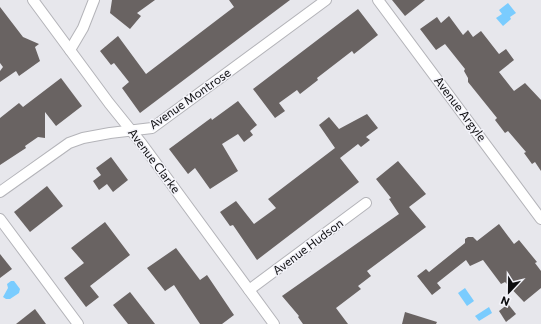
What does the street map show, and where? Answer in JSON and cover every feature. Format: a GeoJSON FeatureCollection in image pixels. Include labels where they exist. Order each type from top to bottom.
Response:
{"type":"FeatureCollection","features":[{"type":"Feature","properties":{"kind":"street","name":"Avenue Clarke"},"geometry":{"type":"LineString","coordinates":[[33,0],[274,324]]}},
{"type":"Feature","properties":{"kind":"street"},"geometry":{"type":"LineString","coordinates":[[70,50],[83,28],[94,0]]}},
{"type":"Feature","properties":{"kind":"street","name":"Avenue Montrose"},"geometry":{"type":"LineString","coordinates":[[0,192],[69,143],[83,138],[110,133],[132,132],[152,128],[326,0]]}},
{"type":"Feature","properties":{"kind":"street","name":"Avenue Argyle"},"geometry":{"type":"LineString","coordinates":[[378,0],[541,219]]}},
{"type":"Feature","properties":{"kind":"street","name":"Avenue Hudson"},"geometry":{"type":"LineString","coordinates":[[249,290],[366,203]]}},
{"type":"Feature","properties":{"kind":"street"},"geometry":{"type":"LineString","coordinates":[[0,219],[78,324]]}},
{"type":"Feature","properties":{"kind":"water"},"geometry":{"type":"Polygon","coordinates":[[[508,3],[516,13],[510,17],[511,19],[503,26],[496,18],[502,14],[499,10],[508,3]]]}},
{"type":"Feature","properties":{"kind":"water"},"geometry":{"type":"Polygon","coordinates":[[[14,281],[20,289],[19,293],[10,299],[6,299],[3,297],[8,288],[7,284],[14,281]]]}},
{"type":"Feature","properties":{"kind":"water"},"geometry":{"type":"Polygon","coordinates":[[[465,288],[474,301],[467,306],[458,293],[465,288]]]}},
{"type":"Feature","properties":{"kind":"water"},"geometry":{"type":"Polygon","coordinates":[[[489,307],[492,313],[479,321],[475,316],[489,307]]]}},
{"type":"Feature","properties":{"kind":"building"},"geometry":{"type":"Polygon","coordinates":[[[112,0],[155,0],[137,13],[141,16],[130,29],[110,13],[112,0]]]}},
{"type":"Feature","properties":{"kind":"building"},"geometry":{"type":"Polygon","coordinates":[[[229,0],[290,0],[140,113],[122,88],[129,82],[114,63],[111,65],[100,51],[118,36],[146,74],[234,7],[229,0]]]}},
{"type":"Feature","properties":{"kind":"building"},"geometry":{"type":"Polygon","coordinates":[[[392,0],[425,0],[405,16],[392,0]]]}},
{"type":"Feature","properties":{"kind":"building"},"geometry":{"type":"Polygon","coordinates":[[[0,7],[23,37],[39,44],[35,47],[40,61],[19,76],[16,71],[0,82],[0,71],[3,67],[0,63],[0,7]]]}},
{"type":"Feature","properties":{"kind":"building"},"geometry":{"type":"Polygon","coordinates":[[[358,9],[378,35],[354,54],[352,51],[317,78],[318,80],[300,94],[297,90],[279,103],[285,111],[275,118],[253,89],[358,9]]]}},
{"type":"Feature","properties":{"kind":"building"},"geometry":{"type":"Polygon","coordinates":[[[449,16],[463,35],[468,30],[473,37],[481,31],[499,54],[506,49],[514,60],[499,72],[514,91],[525,83],[541,100],[541,171],[535,162],[532,164],[524,153],[526,152],[508,131],[505,133],[495,120],[497,118],[468,82],[468,78],[464,71],[465,69],[445,44],[436,50],[420,29],[437,17],[441,23],[449,16]]]}},
{"type":"Feature","properties":{"kind":"building"},"geometry":{"type":"Polygon","coordinates":[[[61,78],[82,106],[56,126],[45,112],[45,138],[38,137],[25,146],[26,148],[0,165],[0,118],[19,103],[23,107],[61,78]]]}},
{"type":"Feature","properties":{"kind":"building"},"geometry":{"type":"Polygon","coordinates":[[[238,101],[257,125],[250,131],[253,135],[244,142],[238,134],[222,144],[238,171],[210,189],[195,168],[188,174],[169,149],[211,118],[212,120],[238,101]]]}},
{"type":"Feature","properties":{"kind":"building"},"geometry":{"type":"Polygon","coordinates":[[[367,114],[378,128],[366,137],[370,140],[361,147],[358,144],[340,158],[359,182],[257,260],[233,225],[230,226],[220,212],[236,201],[254,224],[276,208],[268,199],[335,148],[319,125],[329,117],[339,129],[367,114]]]}},
{"type":"Feature","properties":{"kind":"building"},"geometry":{"type":"Polygon","coordinates":[[[111,157],[128,180],[113,192],[107,184],[99,190],[93,181],[101,175],[96,168],[111,157]]]}},
{"type":"Feature","properties":{"kind":"building"},"geometry":{"type":"Polygon","coordinates":[[[398,161],[426,194],[409,207],[426,227],[367,271],[371,276],[358,286],[361,289],[336,308],[348,324],[303,324],[298,317],[299,316],[282,296],[399,214],[389,199],[391,198],[376,179],[398,161]]]}},
{"type":"Feature","properties":{"kind":"building"},"geometry":{"type":"Polygon","coordinates":[[[47,186],[63,206],[30,232],[14,212],[47,186]]]}},
{"type":"Feature","properties":{"kind":"building"},"geometry":{"type":"Polygon","coordinates":[[[105,222],[130,255],[90,286],[99,297],[86,307],[64,278],[84,263],[71,248],[105,222]]]}},
{"type":"Feature","properties":{"kind":"building"},"geometry":{"type":"Polygon","coordinates":[[[499,224],[514,244],[519,240],[537,262],[535,263],[541,271],[541,288],[524,302],[505,282],[501,284],[483,260],[470,266],[466,260],[437,283],[441,288],[432,295],[417,276],[426,269],[429,272],[465,243],[465,239],[468,237],[473,237],[477,241],[499,224]]]}},
{"type":"Feature","properties":{"kind":"building"},"geometry":{"type":"Polygon","coordinates":[[[176,248],[200,280],[207,275],[234,315],[222,324],[200,324],[174,285],[165,291],[147,268],[176,248]]]}},
{"type":"Feature","properties":{"kind":"building"},"geometry":{"type":"Polygon","coordinates":[[[0,254],[12,269],[0,278],[0,254]]]}},
{"type":"Feature","properties":{"kind":"building"},"geometry":{"type":"Polygon","coordinates":[[[130,292],[155,324],[128,324],[113,305],[130,292]]]}},
{"type":"Feature","properties":{"kind":"building"},"geometry":{"type":"Polygon","coordinates":[[[508,304],[516,314],[506,322],[499,311],[508,304]]]}},
{"type":"Feature","properties":{"kind":"building"},"geometry":{"type":"Polygon","coordinates":[[[35,309],[46,324],[16,324],[35,309]]]}},
{"type":"Feature","properties":{"kind":"building"},"geometry":{"type":"Polygon","coordinates":[[[405,312],[437,322],[436,324],[402,324],[405,312]]]}}]}
